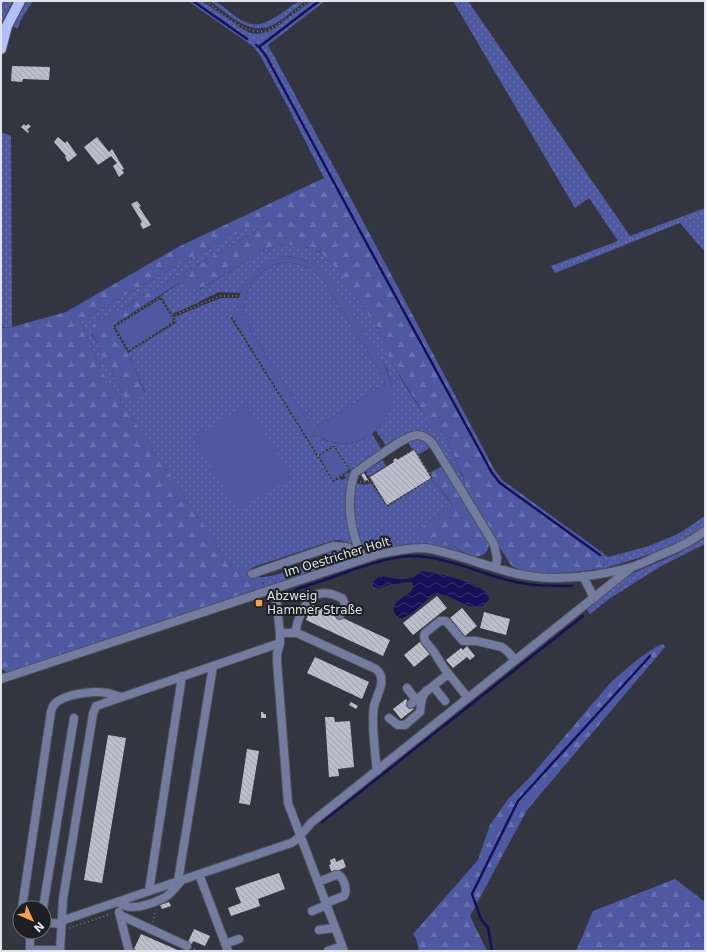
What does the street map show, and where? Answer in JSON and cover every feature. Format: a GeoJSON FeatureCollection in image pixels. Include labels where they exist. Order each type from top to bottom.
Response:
{"type":"FeatureCollection","features":[{"type":"Feature","properties":{"kind":"main road"},"geometry":{"type":"LineString","coordinates":[[1,49],[7,26],[20,1]]}},
{"type":"Feature","properties":{"kind":"street"},"geometry":{"type":"LineString","coordinates":[[362,556],[356,541],[352,524],[350,496],[352,472],[363,468],[410,437],[416,435],[422,436],[433,444],[494,544],[497,558],[496,568]]}},
{"type":"Feature","properties":{"kind":"street","name":"Im Oestricher Holt"},"geometry":{"type":"LineString","coordinates":[[1,679],[275,589],[362,556],[395,550],[425,548],[496,568],[532,576],[583,576],[633,566],[673,550],[705,531]]}},
{"type":"Feature","properties":{"kind":"street"},"geometry":{"type":"LineString","coordinates":[[252,574],[333,546],[347,547],[362,556]]}},
{"type":"Feature","properties":{"kind":"street"},"geometry":{"type":"LineString","coordinates":[[52,924],[60,925],[116,902],[291,844],[312,822],[633,566]]}},
{"type":"Feature","properties":{"kind":"street"},"geometry":{"type":"LineString","coordinates":[[583,576],[594,598]]}},
{"type":"Feature","properties":{"kind":"street"},"geometry":{"type":"LineString","coordinates":[[275,589],[280,634],[280,643],[276,661],[287,794],[290,810],[343,949],[328,951]]}},
{"type":"Feature","properties":{"kind":"street"},"geometry":{"type":"LineString","coordinates":[[296,633],[297,622],[305,604],[317,594],[327,592],[342,598],[345,604],[340,615]]}},
{"type":"Feature","properties":{"kind":"street"},"geometry":{"type":"LineString","coordinates":[[468,698],[448,674],[424,638],[425,633],[442,620],[446,621],[462,641],[476,641],[502,647],[515,660]]}},
{"type":"Feature","properties":{"kind":"street"},"geometry":{"type":"LineString","coordinates":[[280,634],[296,633],[379,671],[382,681],[374,705],[373,716],[377,771]]}},
{"type":"Feature","properties":{"kind":"street"},"geometry":{"type":"LineString","coordinates":[[30,940],[30,951],[60,950],[60,925],[64,892],[94,709],[99,705],[280,643]]}},
{"type":"Feature","properties":{"kind":"street"},"geometry":{"type":"LineString","coordinates":[[116,902],[131,908],[155,901],[167,896],[180,881],[213,666]]}},
{"type":"Feature","properties":{"kind":"street"},"geometry":{"type":"LineString","coordinates":[[407,688],[413,702],[448,674]]}},
{"type":"Feature","properties":{"kind":"street"},"geometry":{"type":"LineString","coordinates":[[149,891],[182,676]]}},
{"type":"Feature","properties":{"kind":"street"},"geometry":{"type":"LineString","coordinates":[[433,686],[445,701]]}},
{"type":"Feature","properties":{"kind":"street"},"geometry":{"type":"LineString","coordinates":[[389,718],[398,726],[405,725],[420,712],[422,698],[426,691]]}},
{"type":"Feature","properties":{"kind":"street"},"geometry":{"type":"LineString","coordinates":[[23,900],[53,706],[58,701],[66,698],[93,692],[106,692],[122,697]]}},
{"type":"Feature","properties":{"kind":"street"},"geometry":{"type":"LineString","coordinates":[[44,900],[74,718]]}},
{"type":"Feature","properties":{"kind":"street"},"geometry":{"type":"LineString","coordinates":[[199,874],[227,948],[240,939]]}},
{"type":"Feature","properties":{"kind":"street"},"geometry":{"type":"LineString","coordinates":[[312,911],[346,894],[346,889],[342,878],[339,875],[318,882]]}},
{"type":"Feature","properties":{"kind":"street"},"geometry":{"type":"LineString","coordinates":[[116,902],[129,951]]}},
{"type":"Feature","properties":{"kind":"street"},"geometry":{"type":"LineString","coordinates":[[119,913],[187,946]]}},
{"type":"Feature","properties":{"kind":"street"},"geometry":{"type":"LineString","coordinates":[[319,930],[335,928]]}},
{"type":"Feature","properties":{"kind":"path"},"geometry":{"type":"LineString","coordinates":[[206,1],[241,26],[259,32],[267,31],[274,27],[308,1]]}},
{"type":"Feature","properties":{"kind":"path"},"geometry":{"type":"LineString","coordinates":[[554,269],[705,212]]}},
{"type":"Feature","properties":{"kind":"path"},"geometry":{"type":"LineString","coordinates":[[172,316],[220,296],[239,296]]}},
{"type":"Feature","properties":{"kind":"path"},"geometry":{"type":"LineString","coordinates":[[160,297],[172,316],[175,321],[129,351],[113,327],[160,297]]}},
{"type":"Feature","properties":{"kind":"path"},"geometry":{"type":"LineString","coordinates":[[231,316],[333,481],[352,472],[334,446],[318,456]]}},
{"type":"Feature","properties":{"kind":"path"},"geometry":{"type":"LineString","coordinates":[[363,468],[387,506],[432,478],[414,449],[397,460]]}},
{"type":"Feature","properties":{"kind":"path"},"geometry":{"type":"LineString","coordinates":[[352,482],[372,481]]}},
{"type":"Feature","properties":{"kind":"path"},"geometry":{"type":"LineString","coordinates":[[152,929],[157,907],[155,901]]}},
{"type":"Feature","properties":{"kind":"path"},"geometry":{"type":"LineString","coordinates":[[60,925],[119,913]]}},
{"type":"Feature","properties":{"kind":"green space"},"geometry":{"type":"Polygon","coordinates":[[[1,1],[13,1],[1,24],[1,1]]]}},
{"type":"Feature","properties":{"kind":"green space"},"geometry":{"type":"Polygon","coordinates":[[[27,1],[33,1],[23,16],[17,29],[13,26],[27,1]]]}},
{"type":"Feature","properties":{"kind":"green space"},"geometry":{"type":"Polygon","coordinates":[[[188,1],[202,1],[241,28],[250,33],[258,34],[275,28],[311,1],[325,1],[268,45],[340,178],[324,178],[288,107],[254,47],[188,1]]]}},
{"type":"Feature","properties":{"kind":"green space"},"geometry":{"type":"Polygon","coordinates":[[[210,1],[215,1],[249,24],[256,24],[264,23],[295,4],[305,1],[273,25],[264,28],[256,28],[239,22],[210,1]]]}},
{"type":"Feature","properties":{"kind":"green space"},"geometry":{"type":"Polygon","coordinates":[[[453,1],[468,1],[630,236],[705,208],[705,252],[680,223],[555,273],[551,266],[618,241],[589,198],[575,208],[453,1]]]}},
{"type":"Feature","properties":{"kind":"green space"},"geometry":{"type":"Polygon","coordinates":[[[1,132],[11,136],[12,327],[1,327],[1,132]]]}},
{"type":"Feature","properties":{"kind":"green space"},"geometry":{"type":"Polygon","coordinates":[[[324,178],[340,178],[494,469],[502,480],[603,553],[605,568],[570,572],[542,573],[518,569],[510,564],[466,493],[463,477],[446,438],[429,422],[392,363],[382,343],[379,329],[370,319],[367,312],[328,259],[319,252],[306,247],[291,245],[275,246],[262,250],[236,268],[199,289],[189,288],[185,282],[182,281],[112,326],[128,353],[145,393],[132,400],[124,397],[119,383],[114,377],[110,366],[102,357],[99,346],[90,330],[94,323],[113,314],[143,293],[149,293],[255,232],[262,220],[176,266],[80,321],[105,377],[233,569],[235,571],[247,566],[250,577],[260,579],[265,587],[7,673],[1,668],[1,328],[12,327],[66,312],[178,247],[324,178]]]}},
{"type":"Feature","properties":{"kind":"green space"},"geometry":{"type":"Polygon","coordinates":[[[263,219],[255,232],[149,293],[143,293],[119,311],[92,325],[92,335],[99,346],[102,357],[110,366],[114,377],[119,383],[121,392],[127,399],[145,392],[128,353],[177,322],[174,317],[221,298],[239,298],[238,311],[230,317],[333,482],[340,478],[342,480],[346,478],[344,475],[350,472],[351,473],[348,485],[353,544],[339,540],[331,541],[253,567],[249,572],[253,577],[270,576],[289,571],[325,557],[324,554],[331,552],[344,551],[350,554],[345,560],[265,587],[263,582],[233,569],[105,377],[80,321],[176,266],[263,219]]]}},
{"type":"Feature","properties":{"kind":"green space"},"geometry":{"type":"Polygon","coordinates":[[[291,245],[308,248],[325,256],[345,279],[378,328],[382,342],[398,374],[410,393],[433,426],[446,438],[463,478],[466,493],[429,436],[387,447],[376,431],[387,417],[390,410],[392,402],[392,386],[390,377],[387,369],[330,279],[315,265],[303,259],[283,256],[244,284],[240,293],[219,292],[172,314],[161,296],[182,281],[200,289],[236,268],[262,250],[275,246],[291,245]]]}},
{"type":"Feature","properties":{"kind":"green space"},"geometry":{"type":"Polygon","coordinates":[[[283,256],[295,257],[316,265],[325,273],[343,298],[386,367],[392,391],[392,403],[388,415],[382,425],[367,437],[347,443],[327,441],[315,435],[308,439],[231,315],[238,311],[241,291],[250,275],[256,269],[273,259],[283,256]],[[280,263],[272,266],[258,276],[252,283],[248,290],[246,299],[246,317],[251,330],[264,352],[305,417],[315,428],[385,384],[384,379],[322,278],[313,270],[298,264],[280,263]]]}},
{"type":"Feature","properties":{"kind":"green space"},"geometry":{"type":"Polygon","coordinates":[[[280,263],[298,264],[313,270],[322,278],[384,379],[385,384],[315,428],[305,417],[264,352],[251,330],[246,317],[246,299],[248,290],[252,283],[264,271],[280,263]]]}},
{"type":"Feature","properties":{"kind":"green space"},"geometry":{"type":"Polygon","coordinates":[[[160,299],[174,321],[129,350],[115,327],[160,299]]]}},
{"type":"Feature","properties":{"kind":"green space"},"geometry":{"type":"Polygon","coordinates":[[[247,405],[292,477],[238,510],[193,438],[247,405]]]}},
{"type":"Feature","properties":{"kind":"green space"},"geometry":{"type":"Polygon","coordinates":[[[372,434],[382,450],[350,470],[335,446],[332,446],[318,455],[308,439],[315,435],[322,439],[344,444],[358,441],[372,434]]]}},
{"type":"Feature","properties":{"kind":"green space"},"geometry":{"type":"Polygon","coordinates":[[[414,438],[424,440],[431,447],[418,455],[407,441],[414,438]]]}},
{"type":"Feature","properties":{"kind":"green space"},"geometry":{"type":"Polygon","coordinates":[[[334,447],[349,470],[333,480],[319,456],[334,447]]]}},
{"type":"Feature","properties":{"kind":"green space"},"geometry":{"type":"Polygon","coordinates":[[[383,460],[386,466],[369,476],[366,471],[383,460]]]}},
{"type":"Feature","properties":{"kind":"green space"},"geometry":{"type":"Polygon","coordinates":[[[442,466],[489,542],[487,551],[482,555],[472,556],[452,546],[438,544],[416,536],[415,533],[419,529],[452,505],[431,479],[433,478],[430,473],[442,466]]]}},
{"type":"Feature","properties":{"kind":"green space"},"geometry":{"type":"Polygon","coordinates":[[[431,479],[452,505],[419,529],[419,539],[429,540],[435,543],[441,543],[454,547],[464,553],[444,547],[423,544],[409,544],[386,549],[372,549],[363,546],[358,536],[354,512],[355,483],[365,485],[371,483],[387,507],[431,479]]]}},
{"type":"Feature","properties":{"kind":"green space"},"geometry":{"type":"Polygon","coordinates":[[[705,516],[705,526],[694,534],[657,552],[605,568],[603,553],[608,557],[649,546],[678,534],[705,516]]]}},
{"type":"Feature","properties":{"kind":"green space"},"geometry":{"type":"Polygon","coordinates":[[[705,538],[705,544],[661,566],[609,599],[590,614],[586,608],[631,574],[677,554],[705,538]]]}},
{"type":"Feature","properties":{"kind":"green space"},"geometry":{"type":"Polygon","coordinates":[[[663,644],[665,647],[527,810],[470,916],[487,951],[419,951],[416,938],[413,934],[478,860],[490,825],[508,799],[531,776],[611,682],[638,659],[663,644]]]}},
{"type":"Feature","properties":{"kind":"green space"},"geometry":{"type":"Polygon","coordinates":[[[675,879],[705,902],[705,951],[576,951],[593,911],[675,879]]]}},
{"type":"Feature","properties":{"kind":"water"},"geometry":{"type":"Polygon","coordinates":[[[421,571],[443,575],[469,583],[484,591],[489,599],[484,605],[472,607],[444,595],[438,594],[430,598],[410,615],[399,618],[395,613],[395,605],[412,590],[413,583],[410,582],[388,585],[379,589],[373,586],[373,582],[380,576],[405,579],[415,576],[421,571]]]}},
{"type":"Feature","properties":{"kind":"building"},"geometry":{"type":"Polygon","coordinates":[[[12,66],[50,67],[49,80],[23,79],[22,82],[11,81],[12,66]]]}},
{"type":"Feature","properties":{"kind":"building"},"geometry":{"type":"Polygon","coordinates":[[[24,124],[26,126],[28,124],[31,126],[27,130],[29,131],[28,133],[21,127],[24,124]]]}},
{"type":"Feature","properties":{"kind":"building"},"geometry":{"type":"Polygon","coordinates":[[[58,137],[65,143],[67,141],[77,155],[68,162],[65,157],[66,156],[54,142],[58,137]]]}},
{"type":"Feature","properties":{"kind":"building"},"geometry":{"type":"Polygon","coordinates":[[[97,137],[109,152],[112,149],[124,169],[122,170],[124,173],[119,177],[113,166],[117,163],[111,156],[98,165],[84,147],[97,137]]]}},
{"type":"Feature","properties":{"kind":"building"},"geometry":{"type":"Polygon","coordinates":[[[137,201],[141,206],[139,207],[151,225],[143,229],[140,224],[142,222],[131,204],[137,201]]]}},
{"type":"Feature","properties":{"kind":"building"},"geometry":{"type":"Polygon","coordinates":[[[414,450],[431,478],[387,505],[370,477],[394,462],[393,460],[396,458],[397,460],[414,450]]]}},
{"type":"Feature","properties":{"kind":"building"},"geometry":{"type":"Polygon","coordinates":[[[364,473],[368,480],[365,481],[361,475],[364,473]]]}},
{"type":"Feature","properties":{"kind":"building"},"geometry":{"type":"Polygon","coordinates":[[[437,596],[447,608],[413,635],[403,623],[437,596]]]}},
{"type":"Feature","properties":{"kind":"building"},"geometry":{"type":"Polygon","coordinates":[[[313,604],[390,640],[383,656],[306,620],[313,604]]]}},
{"type":"Feature","properties":{"kind":"building"},"geometry":{"type":"Polygon","coordinates":[[[462,608],[477,626],[465,636],[450,618],[462,608]]]}},
{"type":"Feature","properties":{"kind":"building"},"geometry":{"type":"Polygon","coordinates":[[[484,612],[510,619],[506,635],[480,628],[484,612]]]}},
{"type":"Feature","properties":{"kind":"building"},"geometry":{"type":"Polygon","coordinates":[[[421,641],[431,653],[414,667],[404,655],[421,641]]]}},
{"type":"Feature","properties":{"kind":"building"},"geometry":{"type":"Polygon","coordinates":[[[467,646],[475,656],[470,660],[467,657],[453,668],[446,660],[461,648],[463,650],[467,646]]]}},
{"type":"Feature","properties":{"kind":"building"},"geometry":{"type":"Polygon","coordinates":[[[315,657],[369,682],[362,699],[307,673],[315,657]]]}},
{"type":"Feature","properties":{"kind":"building"},"geometry":{"type":"Polygon","coordinates":[[[406,699],[414,709],[401,719],[393,709],[406,699]]]}},
{"type":"Feature","properties":{"kind":"building"},"geometry":{"type":"Polygon","coordinates":[[[351,702],[358,706],[356,709],[349,705],[351,702]]]}},
{"type":"Feature","properties":{"kind":"building"},"geometry":{"type":"Polygon","coordinates":[[[261,712],[266,714],[266,718],[261,718],[261,712]]]}},
{"type":"Feature","properties":{"kind":"building"},"geometry":{"type":"Polygon","coordinates":[[[325,717],[334,717],[335,722],[350,721],[354,767],[338,769],[339,776],[329,777],[325,717]]]}},
{"type":"Feature","properties":{"kind":"building"},"geometry":{"type":"Polygon","coordinates":[[[108,735],[126,738],[102,883],[84,880],[108,735]]]}},
{"type":"Feature","properties":{"kind":"building"},"geometry":{"type":"Polygon","coordinates":[[[247,749],[259,751],[250,805],[239,803],[247,749]]]}},
{"type":"Feature","properties":{"kind":"building"},"geometry":{"type":"Polygon","coordinates":[[[335,858],[336,862],[343,859],[346,867],[332,873],[329,865],[331,864],[330,860],[335,858]]]}},
{"type":"Feature","properties":{"kind":"building"},"geometry":{"type":"Polygon","coordinates":[[[279,873],[285,889],[258,899],[260,906],[231,916],[228,908],[241,903],[235,888],[279,873]]]}},
{"type":"Feature","properties":{"kind":"building"},"geometry":{"type":"Polygon","coordinates":[[[169,902],[171,906],[162,909],[160,905],[169,902]]]}},
{"type":"Feature","properties":{"kind":"building"},"geometry":{"type":"Polygon","coordinates":[[[194,929],[210,936],[205,946],[193,941],[192,944],[188,942],[194,929]]]}},
{"type":"Feature","properties":{"kind":"building"},"geometry":{"type":"Polygon","coordinates":[[[141,934],[180,951],[139,951],[134,949],[141,934]]]}},
{"type":"Feature","properties":{"kind":"waterway"},"geometry":{"type":"LineString","coordinates":[[193,1],[247,39]]}},
{"type":"Feature","properties":{"kind":"waterway"},"geometry":{"type":"LineString","coordinates":[[256,45],[259,47],[319,1]]}},
{"type":"Feature","properties":{"kind":"waterway"},"geometry":{"type":"LineString","coordinates":[[259,47],[266,56],[492,473],[500,483],[600,555]]}},
{"type":"Feature","properties":{"kind":"waterway"},"geometry":{"type":"LineString","coordinates":[[291,594],[297,589],[374,563],[411,556],[437,559],[519,583],[572,586]]}},
{"type":"Feature","properties":{"kind":"waterway"},"geometry":{"type":"LineString","coordinates":[[322,822],[583,616]]}},
{"type":"Feature","properties":{"kind":"waterway"},"geometry":{"type":"LineString","coordinates":[[492,951],[488,928],[481,919],[472,894],[518,801],[650,656]]}},
{"type":"Feature","properties":{"kind":"place","name":"Abzweig Hammer Straße"},"geometry":{"type":"Point","coordinates":[259,603]}}]}
